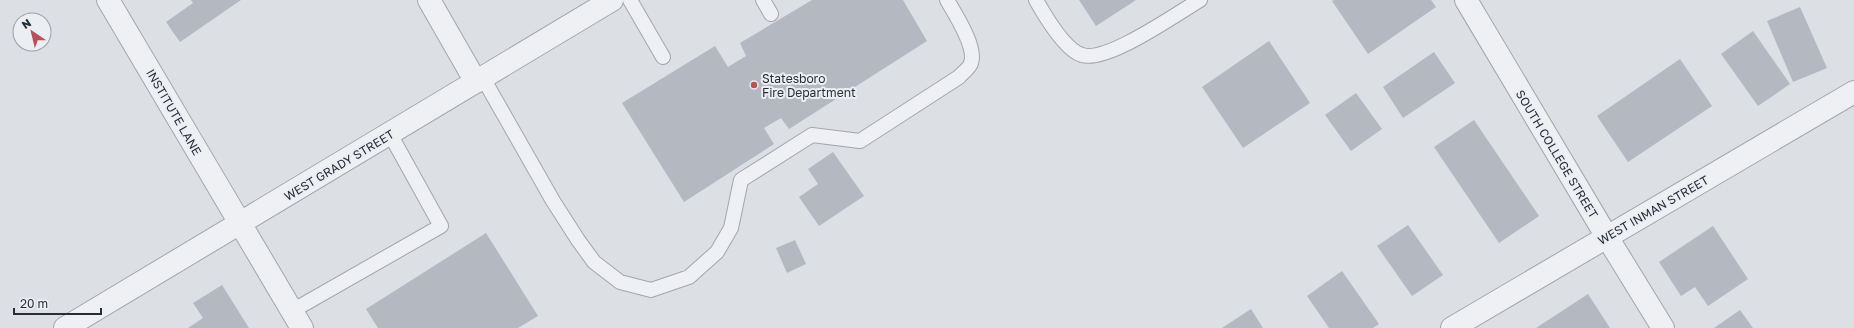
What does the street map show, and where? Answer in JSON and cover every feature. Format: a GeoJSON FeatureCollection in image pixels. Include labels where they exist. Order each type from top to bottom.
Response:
{"type":"FeatureCollection","features":[{"type":"Feature","properties":{"kind":"street","name":"INSTITUTE LANE"},"geometry":{"type":"LineString","coordinates":[[108,0],[297,320]]}},
{"type":"Feature","properties":{"kind":"street"},"geometry":{"type":"LineString","coordinates":[[429,0],[479,80]]}},
{"type":"Feature","properties":{"kind":"street","name":"WEST GRADY STREET"},"geometry":{"type":"LineString","coordinates":[[65,328],[612,0]]}},
{"type":"Feature","properties":{"kind":"street","name":"SOUTH COLLEGE STREET"},"geometry":{"type":"LineString","coordinates":[[1466,0],[1606,237],[1663,328]]}},
{"type":"Feature","properties":{"kind":"street","name":"WEST INMAN STREET"},"geometry":{"type":"LineString","coordinates":[[1452,328],[1854,92]]}},
{"type":"Feature","properties":{"kind":"lane"},"geometry":{"type":"LineString","coordinates":[[630,0],[663,58]]}},
{"type":"Feature","properties":{"kind":"lane"},"geometry":{"type":"LineString","coordinates":[[763,0],[771,14]]}},
{"type":"Feature","properties":{"kind":"lane"},"geometry":{"type":"LineString","coordinates":[[479,80],[553,202],[594,262],[620,282],[651,290],[689,277],[717,252],[731,228],[741,180],[812,135],[860,141],[959,77],[971,64],[972,52],[959,21],[947,0]]}},
{"type":"Feature","properties":{"kind":"lane"},"geometry":{"type":"LineString","coordinates":[[1036,0],[1066,44],[1082,55],[1096,57],[1122,46],[1200,0]]}},
{"type":"Feature","properties":{"kind":"lane"},"geometry":{"type":"LineString","coordinates":[[297,320],[441,226],[390,134]]}},
{"type":"Feature","properties":{"kind":"building"},"geometry":{"type":"Polygon","coordinates":[[[191,0],[241,0],[180,42],[166,22],[193,3],[191,0]]]}},
{"type":"Feature","properties":{"kind":"building","name":"Statesboro Fire Department"},"geometry":{"type":"Polygon","coordinates":[[[812,0],[903,0],[927,41],[789,129],[781,118],[764,128],[774,144],[684,202],[622,103],[715,46],[728,67],[746,56],[740,43],[812,0]]]}},
{"type":"Feature","properties":{"kind":"building"},"geometry":{"type":"Polygon","coordinates":[[[1079,0],[1136,0],[1096,26],[1079,0]]]}},
{"type":"Feature","properties":{"kind":"building"},"geometry":{"type":"Polygon","coordinates":[[[1431,0],[1436,7],[1368,54],[1332,1],[1431,0]]]}},
{"type":"Feature","properties":{"kind":"building"},"geometry":{"type":"Polygon","coordinates":[[[1800,7],[1827,68],[1793,82],[1767,21],[1800,7]]]}},
{"type":"Feature","properties":{"kind":"building"},"geometry":{"type":"Polygon","coordinates":[[[1753,31],[1790,84],[1758,106],[1721,54],[1753,31]]]}},
{"type":"Feature","properties":{"kind":"building"},"geometry":{"type":"Polygon","coordinates":[[[1269,41],[1310,103],[1243,148],[1202,87],[1269,41]]]}},
{"type":"Feature","properties":{"kind":"building"},"geometry":{"type":"Polygon","coordinates":[[[1434,52],[1455,83],[1403,118],[1383,87],[1434,52]]]}},
{"type":"Feature","properties":{"kind":"building"},"geometry":{"type":"Polygon","coordinates":[[[1680,59],[1712,106],[1628,162],[1597,116],[1680,59]]]}},
{"type":"Feature","properties":{"kind":"building"},"geometry":{"type":"Polygon","coordinates":[[[1356,93],[1382,129],[1351,151],[1325,115],[1356,93]]]}},
{"type":"Feature","properties":{"kind":"building"},"geometry":{"type":"Polygon","coordinates":[[[1474,120],[1539,216],[1499,243],[1434,147],[1474,120]]]}},
{"type":"Feature","properties":{"kind":"building"},"geometry":{"type":"Polygon","coordinates":[[[833,152],[864,196],[819,226],[799,197],[818,184],[808,169],[833,152]]]}},
{"type":"Feature","properties":{"kind":"building"},"geometry":{"type":"Polygon","coordinates":[[[1408,225],[1443,275],[1412,296],[1377,246],[1408,225]]]}},
{"type":"Feature","properties":{"kind":"building"},"geometry":{"type":"Polygon","coordinates":[[[1713,226],[1748,279],[1708,306],[1695,287],[1681,296],[1659,262],[1713,226]]]}},
{"type":"Feature","properties":{"kind":"building"},"geometry":{"type":"Polygon","coordinates":[[[486,233],[538,316],[518,328],[378,328],[366,309],[486,233]]]}},
{"type":"Feature","properties":{"kind":"building"},"geometry":{"type":"Polygon","coordinates":[[[795,240],[806,264],[787,273],[776,248],[795,240]]]}},
{"type":"Feature","properties":{"kind":"building"},"geometry":{"type":"Polygon","coordinates":[[[1342,271],[1379,324],[1373,328],[1329,328],[1307,296],[1342,271]]]}},
{"type":"Feature","properties":{"kind":"building"},"geometry":{"type":"Polygon","coordinates":[[[222,285],[249,328],[188,328],[203,318],[193,303],[222,285]]]}},
{"type":"Feature","properties":{"kind":"building"},"geometry":{"type":"Polygon","coordinates":[[[1588,294],[1610,328],[1536,328],[1588,294]]]}},
{"type":"Feature","properties":{"kind":"building"},"geometry":{"type":"Polygon","coordinates":[[[1251,309],[1263,328],[1222,328],[1251,309]]]}},
{"type":"Feature","properties":{"kind":"building"},"geometry":{"type":"Polygon","coordinates":[[[1740,310],[1753,328],[1714,328],[1740,310]]]}},
{"type":"Feature","properties":{"kind":"place","name":"Statesboro Fire Department"},"geometry":{"type":"Point","coordinates":[754,85]}}]}
